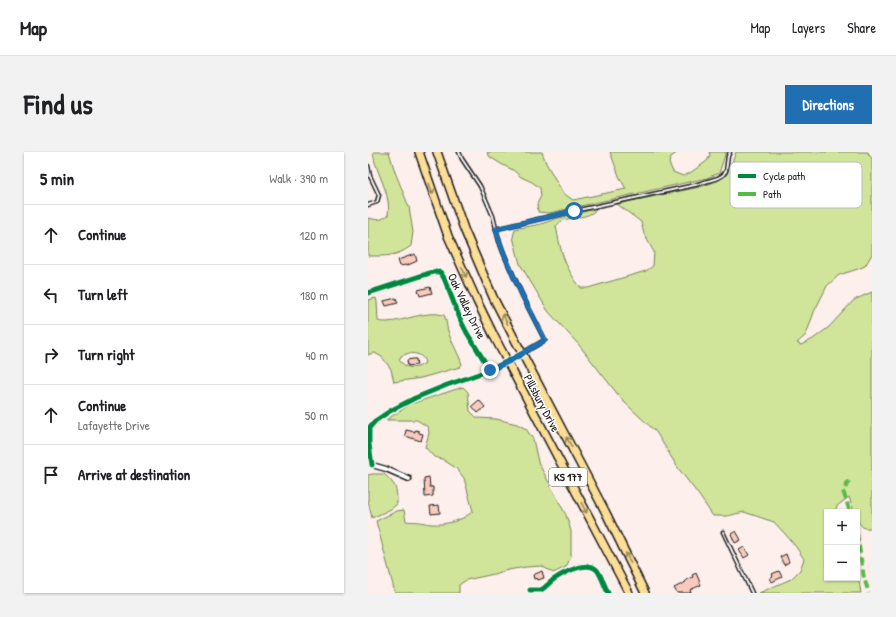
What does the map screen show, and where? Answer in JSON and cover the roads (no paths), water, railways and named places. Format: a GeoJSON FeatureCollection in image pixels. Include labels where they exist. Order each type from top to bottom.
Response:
{"type":"FeatureCollection","features":[{"type":"Feature","properties":{"kind":"highway","name":"Pillsbury Drive"},"geometry":{"type":"LineString","coordinates":[[419,152],[451,243],[477,301],[629,593]]}},
{"type":"Feature","properties":{"kind":"highway","name":"Pillsbury Drive"},"geometry":{"type":"LineString","coordinates":[[437,152],[476,259],[493,297],[606,513],[644,593]]}},
{"type":"Feature","properties":{"kind":"street","name":"Oak Valley Drive"},"geometry":{"type":"LineString","coordinates":[[368,292],[430,273],[440,272],[444,278],[467,333],[490,370]]}},
{"type":"Feature","properties":{"kind":"street"},"geometry":{"type":"LineString","coordinates":[[372,465],[369,444],[369,428],[375,421],[415,398],[490,370],[522,354]]}},
{"type":"Feature","properties":{"kind":"street"},"geometry":{"type":"LineString","coordinates":[[368,468],[372,465]]}},
{"type":"Feature","properties":{"kind":"street"},"geometry":{"type":"LineString","coordinates":[[372,465],[386,469],[409,479]]}},
{"type":"Feature","properties":{"kind":"street"},"geometry":{"type":"LineString","coordinates":[[530,590],[541,590],[552,580],[568,571],[584,566],[591,566],[598,571],[608,593]]}},
{"type":"Feature","properties":{"kind":"lane"},"geometry":{"type":"LineString","coordinates":[[459,152],[480,186],[493,216],[499,241],[507,260],[522,295],[545,340],[522,354]]}},
{"type":"Feature","properties":{"kind":"lane"},"geometry":{"type":"LineString","coordinates":[[496,229],[695,185],[718,178],[723,175],[728,167],[728,156],[730,152]]}},
{"type":"Feature","properties":{"kind":"lane"},"geometry":{"type":"LineString","coordinates":[[368,166],[370,176],[379,195],[377,202],[368,205]]}},
{"type":"Feature","properties":{"kind":"lane"},"geometry":{"type":"LineString","coordinates":[[723,532],[752,593]]}}]}
